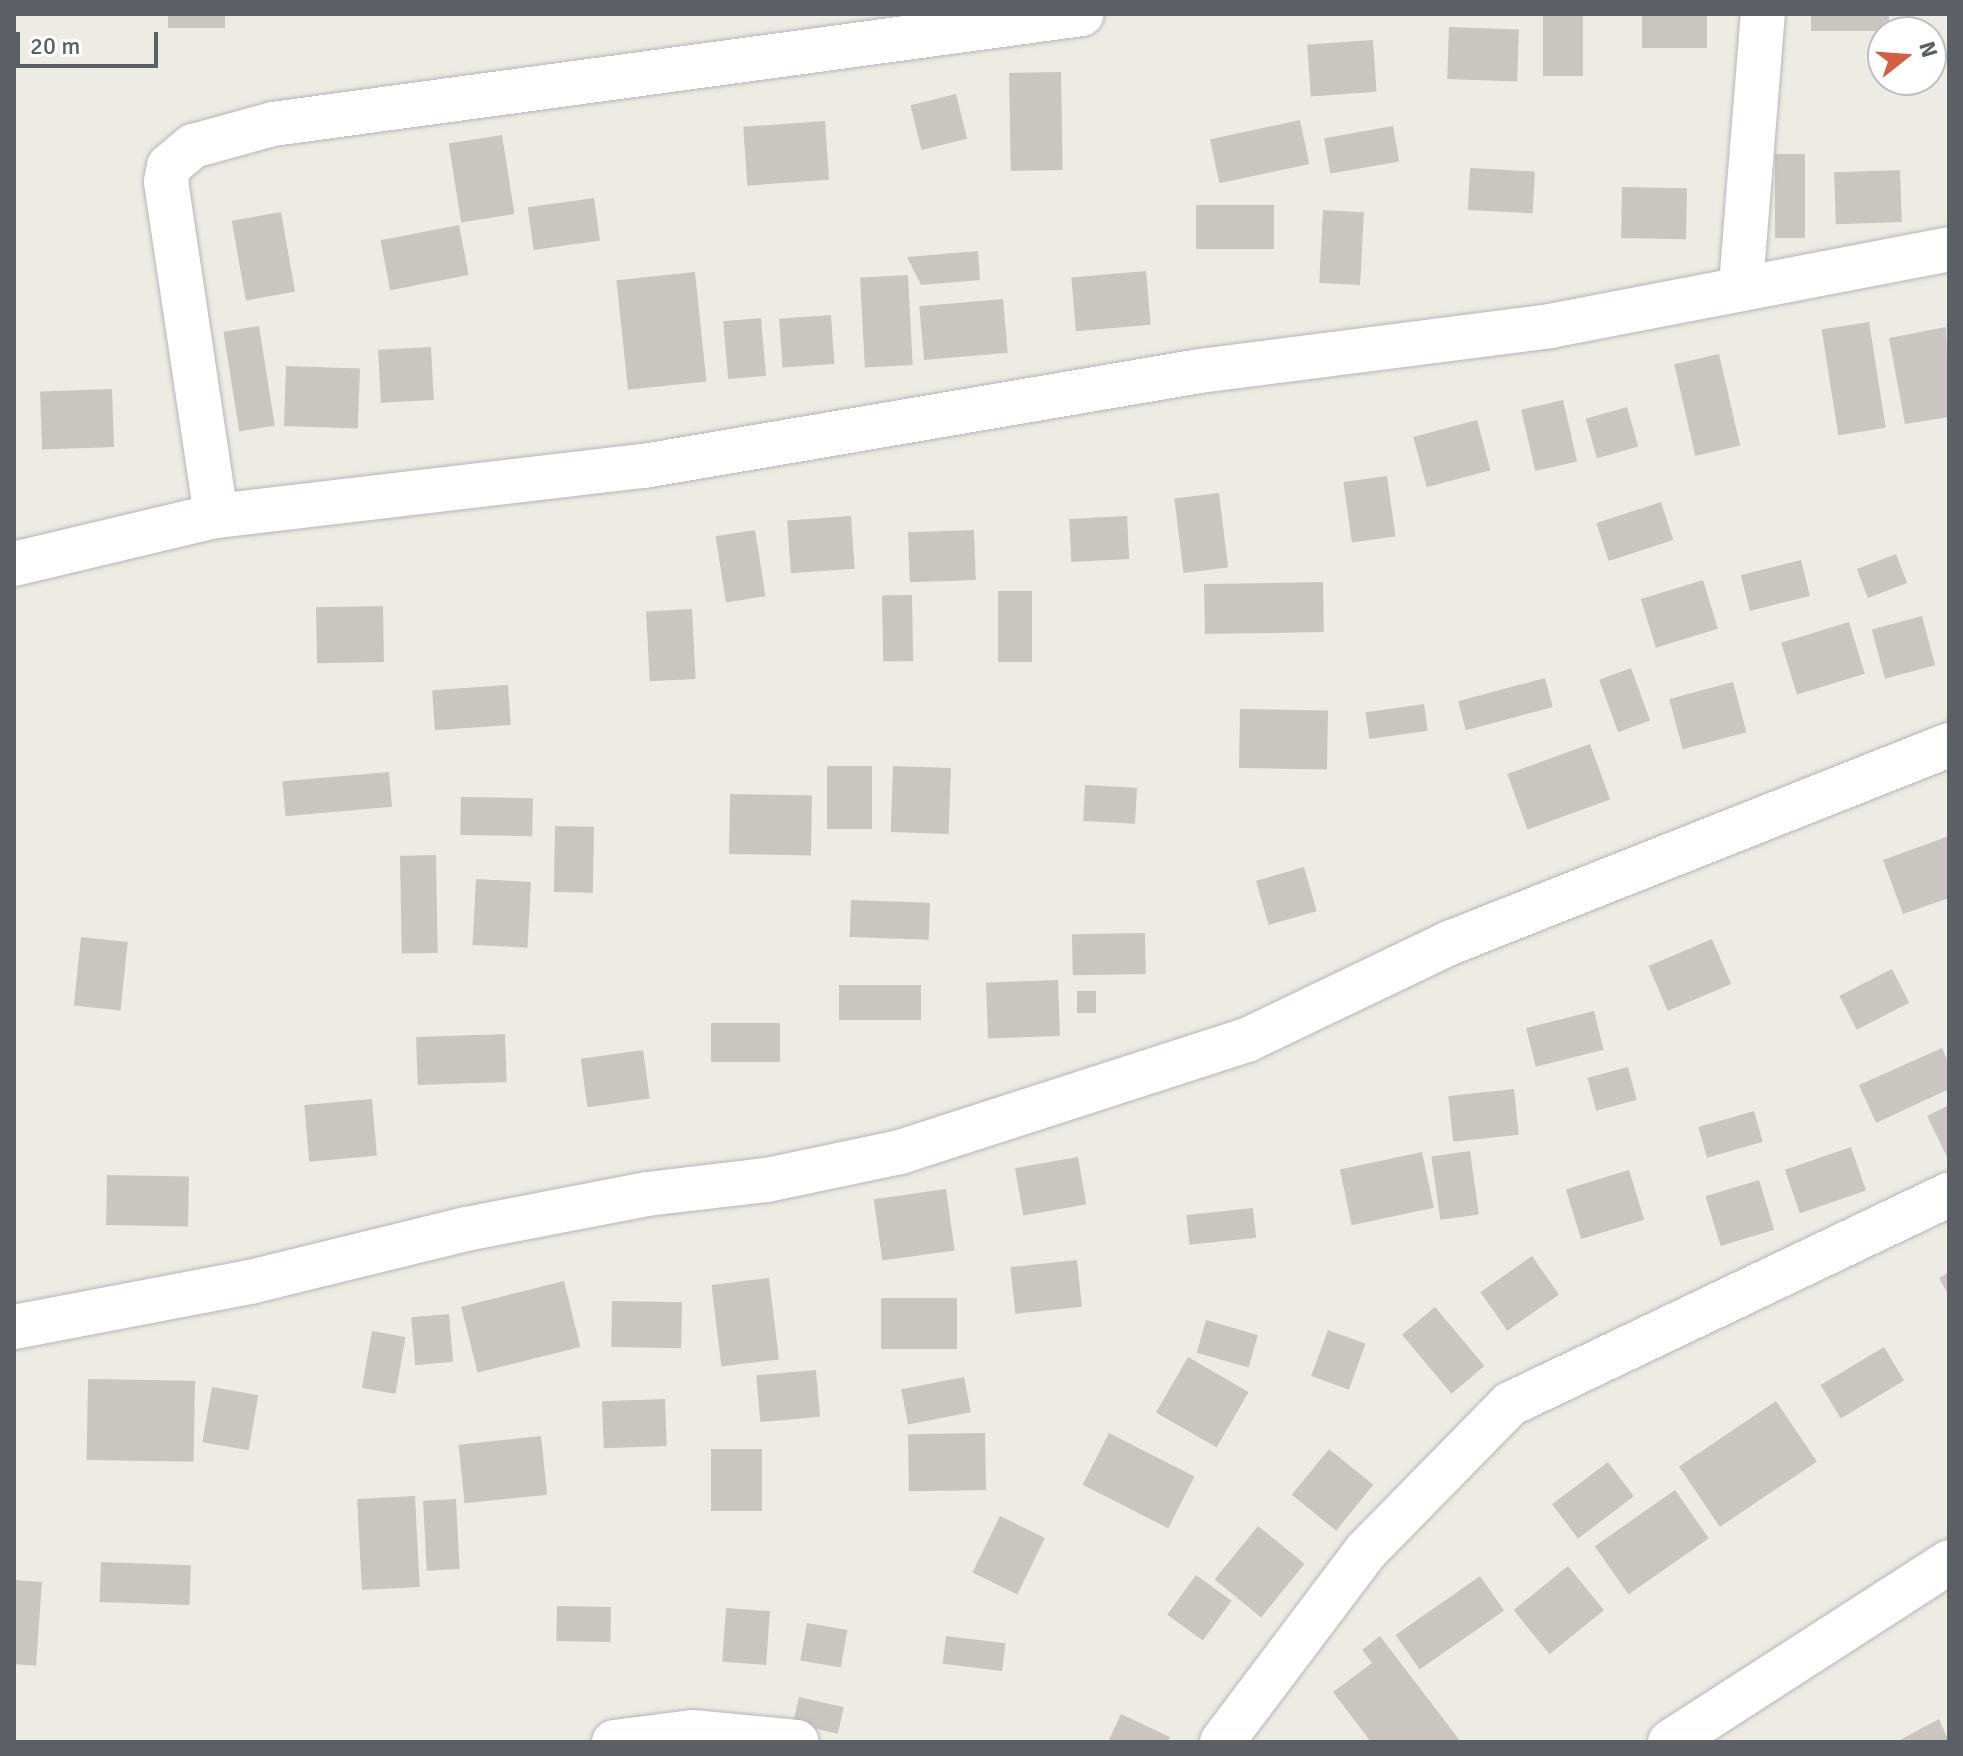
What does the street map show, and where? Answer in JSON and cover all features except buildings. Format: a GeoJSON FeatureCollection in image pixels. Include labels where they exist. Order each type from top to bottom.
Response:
{"type":"FeatureCollection","features":[{"type":"Feature","properties":{"kind":"street"},"geometry":{"type":"LineString","coordinates":[[216,516],[166,182],[169,166],[193,146],[273,124],[1082,14]]}},
{"type":"Feature","properties":{"kind":"street"},"geometry":{"type":"LineString","coordinates":[[1741,285],[1763,14]]}},
{"type":"Feature","properties":{"kind":"street"},"geometry":{"type":"LineString","coordinates":[[14,564],[216,516],[644,466],[1200,371],[1550,326],[1741,285],[1949,249]]}},
{"type":"Feature","properties":{"kind":"street"},"geometry":{"type":"LineString","coordinates":[[14,1327],[250,1282],[466,1229],[647,1194],[767,1180],[900,1152],[1247,1040],[1452,942],[1949,745]]}},
{"type":"Feature","properties":{"kind":"street"},"geometry":{"type":"LineString","coordinates":[[1222,1742],[1366,1551],[1510,1404],[1949,1195]]}},
{"type":"Feature","properties":{"kind":"street"},"geometry":{"type":"LineString","coordinates":[[1670,1742],[1949,1562]]}},
{"type":"Feature","properties":{"kind":"street"},"geometry":{"type":"LineString","coordinates":[[614,1742],[692,1732],[797,1742]]}}]}
